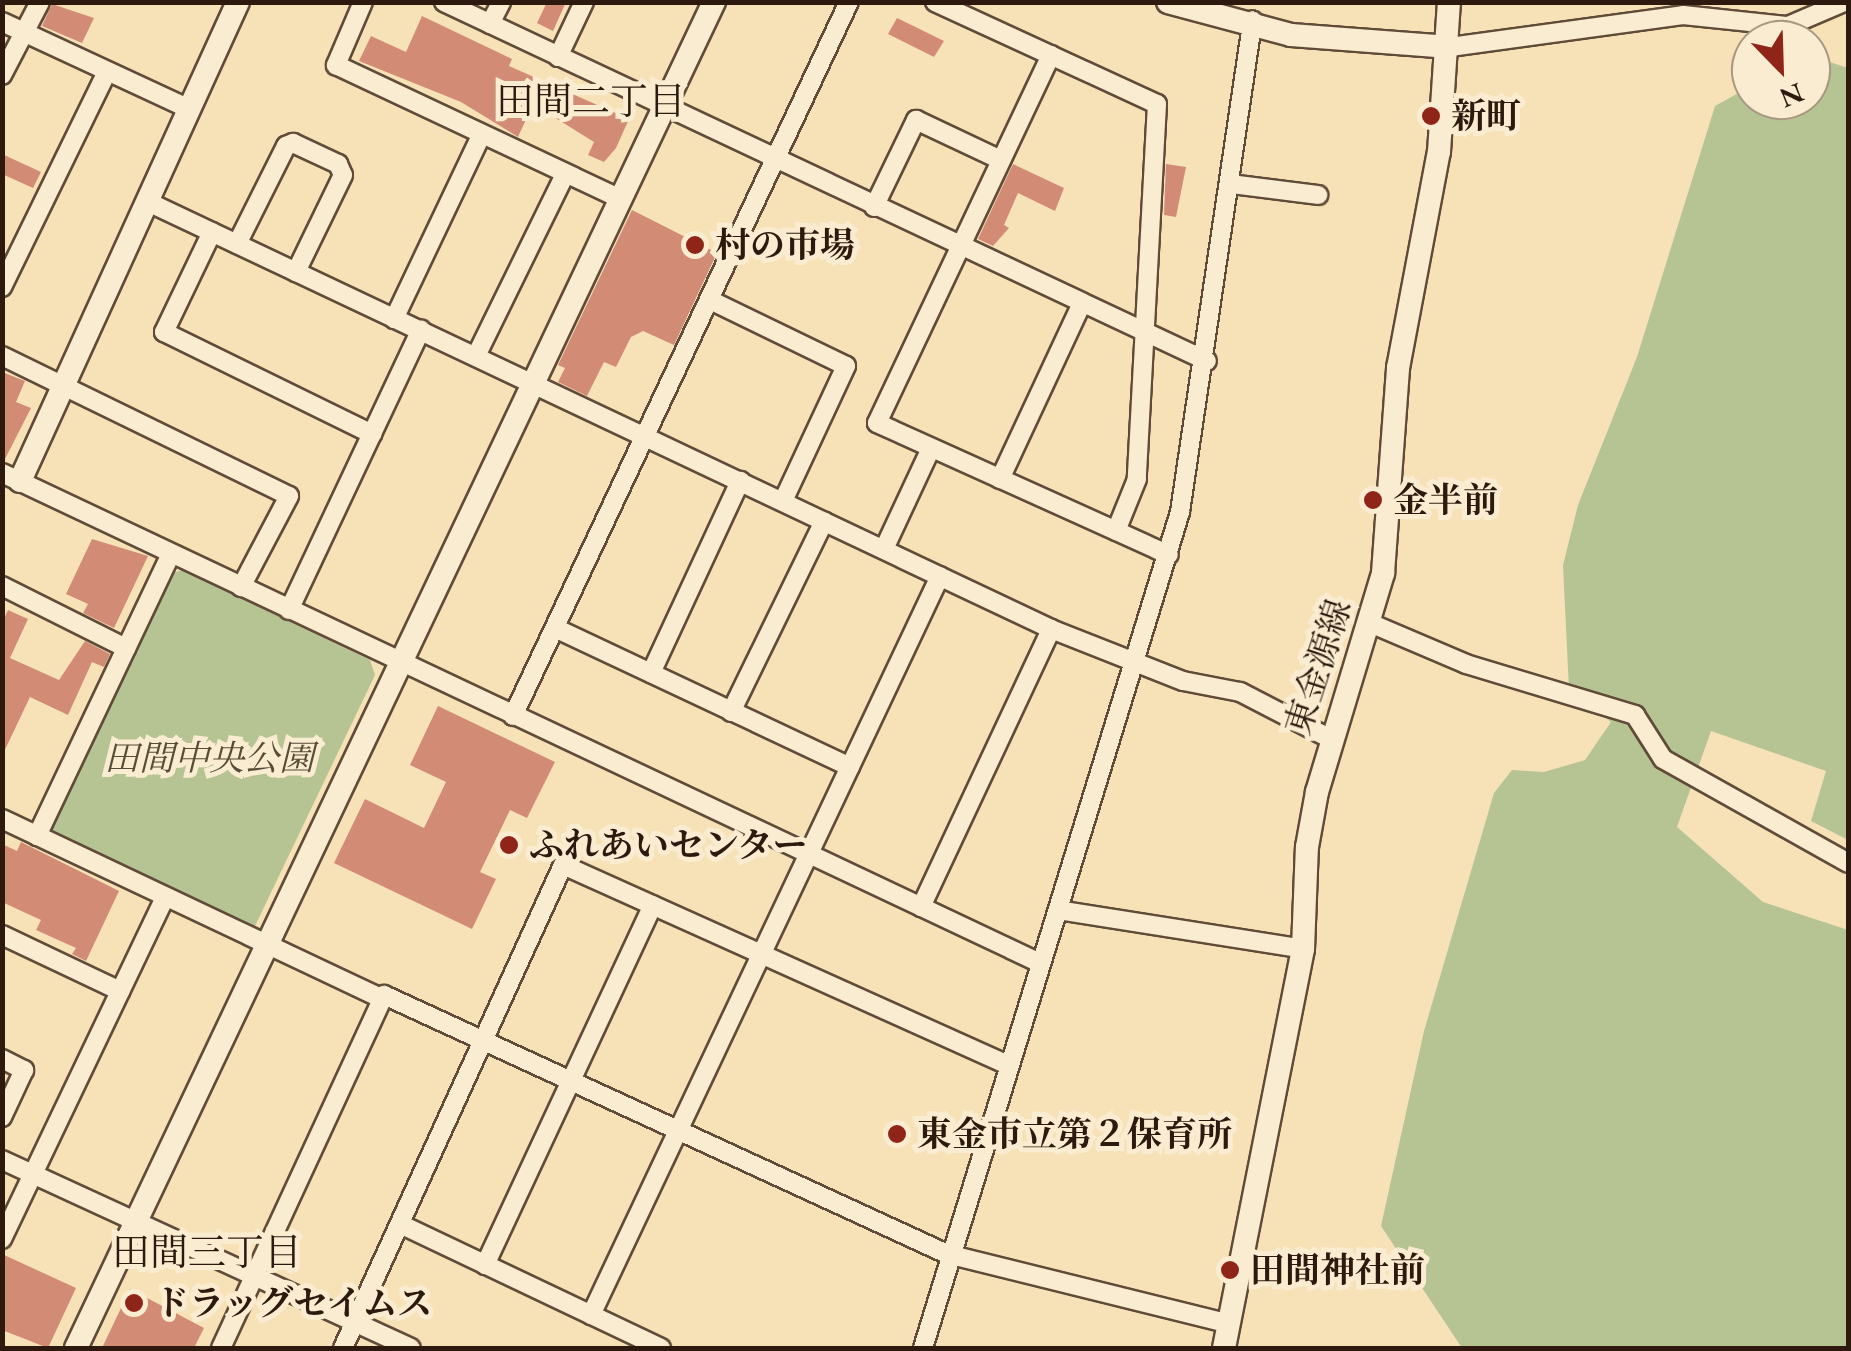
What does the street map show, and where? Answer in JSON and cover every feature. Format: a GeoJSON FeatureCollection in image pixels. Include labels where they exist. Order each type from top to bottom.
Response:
{"type":"FeatureCollection","features":[{"type":"Feature","properties":{"kind":"street"},"geometry":{"type":"LineString","coordinates":[[2,75],[40,2]]}},
{"type":"Feature","properties":{"kind":"street"},"geometry":{"type":"LineString","coordinates":[[363,2],[336,65],[621,200]]}},
{"type":"Feature","properties":{"kind":"street"},"geometry":{"type":"LineString","coordinates":[[444,2],[1208,361]]}},
{"type":"Feature","properties":{"kind":"street"},"geometry":{"type":"LineString","coordinates":[[490,24],[501,2]]}},
{"type":"Feature","properties":{"kind":"street"},"geometry":{"type":"LineString","coordinates":[[558,57],[584,2]]}},
{"type":"Feature","properties":{"kind":"street"},"geometry":{"type":"LineString","coordinates":[[76,1348],[714,2]]}},
{"type":"Feature","properties":{"kind":"street"},"geometry":{"type":"LineString","coordinates":[[513,716],[850,2]]}},
{"type":"Feature","properties":{"kind":"street"},"geometry":{"type":"LineString","coordinates":[[935,2],[1156,104],[1136,479],[1116,531]]}},
{"type":"Feature","properties":{"kind":"street","name":"東金源線"},"geometry":{"type":"LineString","coordinates":[[1224,1348],[1303,949],[1307,846],[1331,739],[1383,573],[1398,368],[1440,152],[1450,47],[1449,2]]}},
{"type":"Feature","properties":{"kind":"street"},"geometry":{"type":"LineString","coordinates":[[1180,4],[1253,20],[1292,35],[1450,47],[1647,10],[1788,26],[1826,16],[1844,2]]}},
{"type":"Feature","properties":{"kind":"street"},"geometry":{"type":"LineString","coordinates":[[230,5],[189,109],[62,383],[11,477],[1040,963]]}},
{"type":"Feature","properties":{"kind":"street"},"geometry":{"type":"LineString","coordinates":[[922,1348],[947,1254],[1138,663],[1169,555],[1208,361],[1253,20]]}},
{"type":"Feature","properties":{"kind":"street"},"geometry":{"type":"LineString","coordinates":[[2,22],[189,109]]}},
{"type":"Feature","properties":{"kind":"street"},"geometry":{"type":"LineString","coordinates":[[1051,56],[877,424],[1169,555]]}},
{"type":"Feature","properties":{"kind":"street"},"geometry":{"type":"LineString","coordinates":[[2,287],[107,72]]}},
{"type":"Feature","properties":{"kind":"street"},"geometry":{"type":"LineString","coordinates":[[874,206],[916,120],[1000,160]]}},
{"type":"Feature","properties":{"kind":"street"},"geometry":{"type":"LineString","coordinates":[[394,319],[481,136]]}},
{"type":"Feature","properties":{"kind":"street"},"geometry":{"type":"LineString","coordinates":[[237,244],[286,146],[293,142],[338,164],[342,175],[296,272]]}},
{"type":"Feature","properties":{"kind":"street"},"geometry":{"type":"LineString","coordinates":[[476,356],[565,174]]}},
{"type":"Feature","properties":{"kind":"street"},"geometry":{"type":"LineString","coordinates":[[1231,184],[1318,195]]}},
{"type":"Feature","properties":{"kind":"street"},"geometry":{"type":"LineString","coordinates":[[146,201],[1051,628],[1183,681],[1240,692],[1331,739]]}},
{"type":"Feature","properties":{"kind":"street"},"geometry":{"type":"LineString","coordinates":[[212,232],[164,332],[372,434]]}},
{"type":"Feature","properties":{"kind":"street"},"geometry":{"type":"LineString","coordinates":[[710,300],[846,366],[783,501]]}},
{"type":"Feature","properties":{"kind":"street"},"geometry":{"type":"LineString","coordinates":[[1000,479],[1082,303]]}},
{"type":"Feature","properties":{"kind":"street"},"geometry":{"type":"LineString","coordinates":[[288,610],[421,330]]}},
{"type":"Feature","properties":{"kind":"street"},"geometry":{"type":"LineString","coordinates":[[2,356],[289,496],[241,588]]}},
{"type":"Feature","properties":{"kind":"street"},"geometry":{"type":"LineString","coordinates":[[884,549],[930,448]]}},
{"type":"Feature","properties":{"kind":"street"},"geometry":{"type":"LineString","coordinates":[[651,674],[740,481]]}},
{"type":"Feature","properties":{"kind":"street"},"geometry":{"type":"LineString","coordinates":[[731,712],[824,521]]}},
{"type":"Feature","properties":{"kind":"street"},"geometry":{"type":"LineString","coordinates":[[37,836],[171,554]]}},
{"type":"Feature","properties":{"kind":"street"},"geometry":{"type":"LineString","coordinates":[[591,1315],[940,576]]}},
{"type":"Feature","properties":{"kind":"street"},"geometry":{"type":"LineString","coordinates":[[2,586],[126,648]]}},
{"type":"Feature","properties":{"kind":"street"},"geometry":{"type":"LineString","coordinates":[[1370,624],[1466,664],[1635,715],[1663,759],[1848,863]]}},
{"type":"Feature","properties":{"kind":"street"},"geometry":{"type":"LineString","coordinates":[[555,628],[850,767]]}},
{"type":"Feature","properties":{"kind":"street"},"geometry":{"type":"LineString","coordinates":[[921,907],[1051,628]]}},
{"type":"Feature","properties":{"kind":"street"},"geometry":{"type":"LineString","coordinates":[[2,819],[382,999],[483,1041],[947,1254],[1229,1324]]}},
{"type":"Feature","properties":{"kind":"street"},"geometry":{"type":"LineString","coordinates":[[343,1348],[563,865],[1008,1065]]}},
{"type":"Feature","properties":{"kind":"street"},"geometry":{"type":"LineString","coordinates":[[2,1238],[164,897]]}},
{"type":"Feature","properties":{"kind":"street"},"geometry":{"type":"LineString","coordinates":[[485,1265],[653,905]]}},
{"type":"Feature","properties":{"kind":"street"},"geometry":{"type":"LineString","coordinates":[[1058,910],[1303,949]]}},
{"type":"Feature","properties":{"kind":"street"},"geometry":{"type":"LineString","coordinates":[[2,936],[120,991]]}},
{"type":"Feature","properties":{"kind":"street"},"geometry":{"type":"LineString","coordinates":[[221,1348],[382,999]]}},
{"type":"Feature","properties":{"kind":"street"},"geometry":{"type":"LineString","coordinates":[[2,1058],[24,1070],[2,1117]]}},
{"type":"Feature","properties":{"kind":"street"},"geometry":{"type":"LineString","coordinates":[[2,1160],[411,1348]]}},
{"type":"Feature","properties":{"kind":"street"},"geometry":{"type":"LineString","coordinates":[[400,1224],[660,1348]]}},
{"type":"Feature","properties":{"kind":"green space"},"geometry":{"type":"Polygon","coordinates":[[[1831,62],[1848,68],[1848,840],[1811,821],[1826,771],[1711,731],[1677,827],[1763,902],[1848,930],[1848,1348],[1462,1348],[1381,1226],[1424,1031],[1494,793],[1512,770],[1544,772],[1585,760],[1611,722],[1569,690],[1563,565],[1578,505],[1637,357],[1715,106],[1731,97],[1731,120],[1831,120],[1831,62]]]}},
{"type":"Feature","properties":{"kind":"green space","name":"田間中央公園"},"geometry":{"type":"Polygon","coordinates":[[[183,570],[370,660],[375,675],[255,926],[54,838],[50,827],[169,574],[183,570]]]}},
{"type":"Feature","properties":{"kind":"building"},"geometry":{"type":"Polygon","coordinates":[[[547,2],[566,2],[553,31],[537,23],[547,2]]]}},
{"type":"Feature","properties":{"kind":"building"},"geometry":{"type":"Polygon","coordinates":[[[52,4],[94,18],[82,43],[42,26],[52,4]]]}},
{"type":"Feature","properties":{"kind":"building"},"geometry":{"type":"Polygon","coordinates":[[[422,16],[512,59],[509,66],[629,119],[616,148],[604,162],[588,155],[594,142],[533,104],[518,137],[461,102],[359,61],[371,36],[406,52],[422,16]]]}},
{"type":"Feature","properties":{"kind":"building"},"geometry":{"type":"Polygon","coordinates":[[[897,18],[944,41],[934,57],[888,34],[897,18]]]}},
{"type":"Feature","properties":{"kind":"building"},"geometry":{"type":"Polygon","coordinates":[[[2,154],[41,172],[33,188],[2,174],[2,154]]]}},
{"type":"Feature","properties":{"kind":"building"},"geometry":{"type":"Polygon","coordinates":[[[1013,164],[1064,188],[1055,211],[1018,193],[1004,225],[1009,228],[993,246],[978,239],[1013,164]]]}},
{"type":"Feature","properties":{"kind":"building"},"geometry":{"type":"Polygon","coordinates":[[[1166,164],[1186,167],[1176,217],[1164,215],[1166,164]]]}},
{"type":"Feature","properties":{"kind":"building"},"geometry":{"type":"Polygon","coordinates":[[[632,210],[717,253],[674,345],[643,331],[631,337],[616,367],[604,362],[587,396],[558,382],[565,368],[558,365],[632,210]]]}},
{"type":"Feature","properties":{"kind":"building"},"geometry":{"type":"Polygon","coordinates":[[[2,372],[25,381],[16,402],[31,408],[4,461],[2,372]]]}},
{"type":"Feature","properties":{"kind":"building"},"geometry":{"type":"Polygon","coordinates":[[[92,539],[148,556],[114,628],[83,613],[88,604],[66,594],[92,539]]]}},
{"type":"Feature","properties":{"kind":"building"},"geometry":{"type":"Polygon","coordinates":[[[8,610],[28,619],[10,658],[59,680],[85,641],[110,654],[104,667],[92,662],[68,715],[30,697],[2,756],[2,623],[8,610]]]}},
{"type":"Feature","properties":{"kind":"building"},"geometry":{"type":"Polygon","coordinates":[[[438,706],[555,762],[527,818],[510,810],[480,872],[496,879],[472,929],[334,863],[365,799],[424,828],[446,782],[410,765],[438,706]]]}},
{"type":"Feature","properties":{"kind":"building"},"geometry":{"type":"Polygon","coordinates":[[[21,842],[119,891],[86,961],[72,954],[76,948],[36,930],[41,920],[2,902],[2,844],[17,851],[21,842]]]}},
{"type":"Feature","properties":{"kind":"building"},"geometry":{"type":"Polygon","coordinates":[[[2,1254],[76,1288],[48,1348],[2,1330],[2,1254]]]}},
{"type":"Feature","properties":{"kind":"building"},"geometry":{"type":"Polygon","coordinates":[[[130,1289],[204,1328],[194,1348],[102,1348],[130,1289]]]}},
{"type":"Feature","properties":{"kind":"place","name":"新町"},"geometry":{"type":"Point","coordinates":[1431,116]}},
{"type":"Feature","properties":{"kind":"place","name":"村の市場"},"geometry":{"type":"Point","coordinates":[695,245]}},
{"type":"Feature","properties":{"kind":"place","name":"金半前"},"geometry":{"type":"Point","coordinates":[1373,500]}},
{"type":"Feature","properties":{"kind":"place","name":"ふれあいセンター"},"geometry":{"type":"Point","coordinates":[509,845]}},
{"type":"Feature","properties":{"kind":"place","name":"東金市立第２保育所"},"geometry":{"type":"Point","coordinates":[897,1134]}},
{"type":"Feature","properties":{"kind":"place","name":"田間神社前"},"geometry":{"type":"Point","coordinates":[1230,1270]}},
{"type":"Feature","properties":{"kind":"place","name":"ドラッグセイムス"},"geometry":{"type":"Point","coordinates":[134,1303]}},
{"type":"Feature","properties":{"kind":"district","name":"田間二丁目"},"geometry":{"type":"Point","coordinates":[591,101]}},
{"type":"Feature","properties":{"kind":"district","name":"田間三丁目"},"geometry":{"type":"Point","coordinates":[207,1252]}}]}
